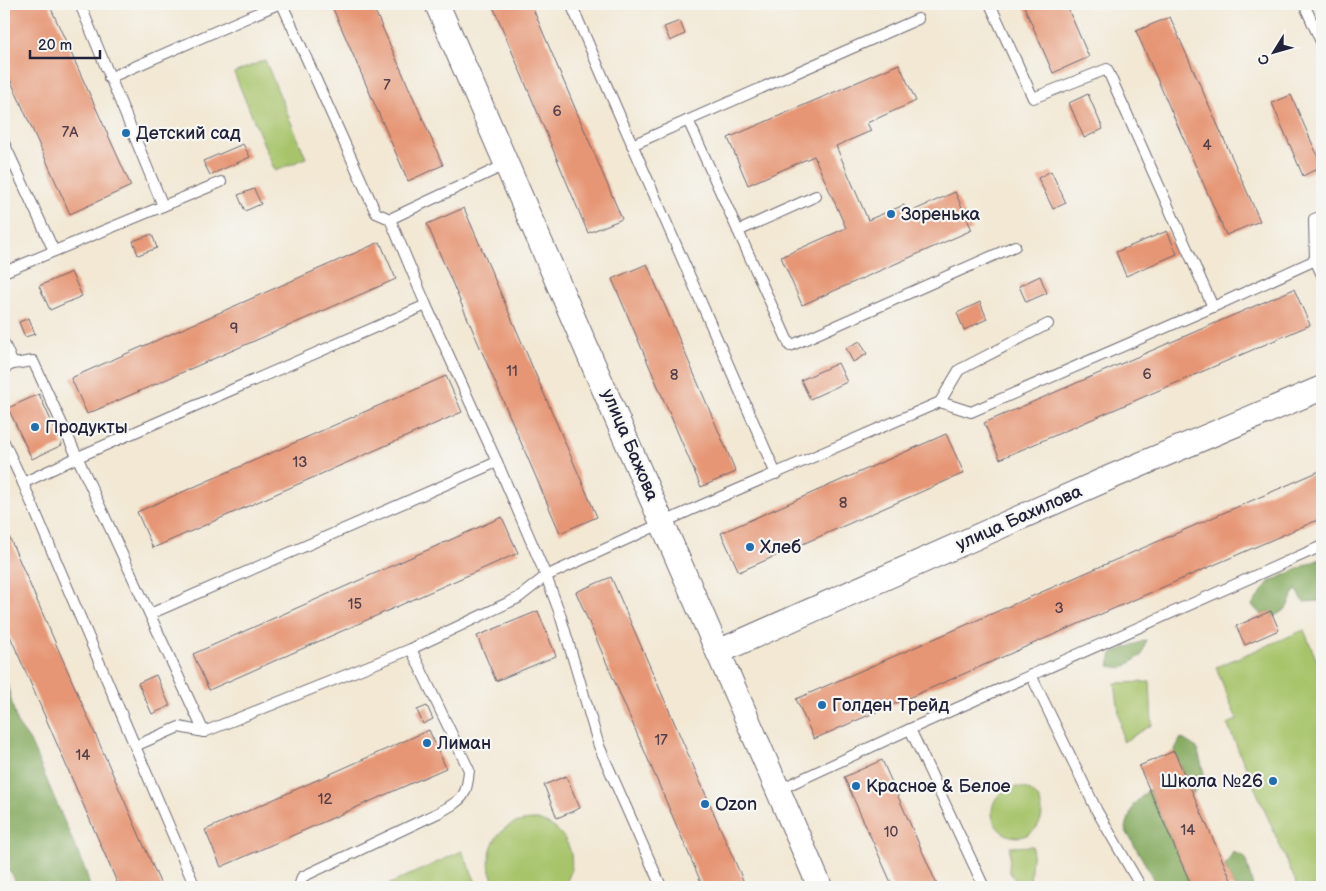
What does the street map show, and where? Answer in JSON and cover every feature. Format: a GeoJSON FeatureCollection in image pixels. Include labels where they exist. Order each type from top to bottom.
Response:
{"type":"FeatureCollection","features":[{"type":"Feature","properties":{"kind":"street","name":"улица Бажова"},"geometry":{"type":"LineString","coordinates":[[438,4],[664,522],[820,887]]}},
{"type":"Feature","properties":{"kind":"street","name":"улица Бахилова"},"geometry":{"type":"LineString","coordinates":[[718,652],[1111,477],[1322,388]]}},
{"type":"Feature","properties":{"kind":"lane"},"geometry":{"type":"LineString","coordinates":[[80,4],[163,206]]}},
{"type":"Feature","properties":{"kind":"lane"},"geometry":{"type":"LineString","coordinates":[[109,78],[278,4]]}},
{"type":"Feature","properties":{"kind":"lane"},"geometry":{"type":"LineString","coordinates":[[282,4],[376,213],[390,219],[426,305],[498,462],[546,576],[562,621],[599,746],[660,884],[659,887]]}},
{"type":"Feature","properties":{"kind":"lane"},"geometry":{"type":"LineString","coordinates":[[571,4],[776,474]]}},
{"type":"Feature","properties":{"kind":"lane"},"geometry":{"type":"LineString","coordinates":[[990,4],[1033,98],[1107,69],[1213,307]]}},
{"type":"Feature","properties":{"kind":"lane"},"geometry":{"type":"LineString","coordinates":[[1304,4],[1322,44]]}},
{"type":"Feature","properties":{"kind":"lane"},"geometry":{"type":"LineString","coordinates":[[632,145],[918,19]]}},
{"type":"Feature","properties":{"kind":"lane"},"geometry":{"type":"LineString","coordinates":[[688,120],[790,346],[1014,246]]}},
{"type":"Feature","properties":{"kind":"lane"},"geometry":{"type":"LineString","coordinates":[[4,143],[54,251]]}},
{"type":"Feature","properties":{"kind":"lane"},"geometry":{"type":"LineString","coordinates":[[390,219],[508,164]]}},
{"type":"Feature","properties":{"kind":"lane"},"geometry":{"type":"LineString","coordinates":[[4,272],[221,182]]}},
{"type":"Feature","properties":{"kind":"lane"},"geometry":{"type":"LineString","coordinates":[[738,231],[816,196]]}},
{"type":"Feature","properties":{"kind":"lane"},"geometry":{"type":"LineString","coordinates":[[1322,216],[1314,219],[1322,275]]}},
{"type":"Feature","properties":{"kind":"lane"},"geometry":{"type":"LineString","coordinates":[[940,402],[971,412],[1319,259]]}},
{"type":"Feature","properties":{"kind":"lane"},"geometry":{"type":"LineString","coordinates":[[23,483],[78,457],[426,305]]}},
{"type":"Feature","properties":{"kind":"lane"},"geometry":{"type":"LineString","coordinates":[[135,746],[179,727],[204,732],[411,649],[518,598],[546,576],[664,522],[940,402],[959,370],[1048,324]]}},
{"type":"Feature","properties":{"kind":"lane"},"geometry":{"type":"LineString","coordinates":[[4,343],[8,366],[33,361],[204,732]]}},
{"type":"Feature","properties":{"kind":"lane"},"geometry":{"type":"LineString","coordinates":[[4,442],[195,887]]}},
{"type":"Feature","properties":{"kind":"lane"},"geometry":{"type":"LineString","coordinates":[[150,614],[498,462]]}},
{"type":"Feature","properties":{"kind":"lane"},"geometry":{"type":"LineString","coordinates":[[778,790],[910,729],[1322,546]]}},
{"type":"Feature","properties":{"kind":"lane"},"geometry":{"type":"LineString","coordinates":[[299,887],[302,878],[461,801],[468,786],[469,770],[411,649]]}},
{"type":"Feature","properties":{"kind":"lane"},"geometry":{"type":"LineString","coordinates":[[1031,675],[1097,811],[1141,887]]}},
{"type":"Feature","properties":{"kind":"lane"},"geometry":{"type":"LineString","coordinates":[[910,729],[984,887]]}},
{"type":"Feature","properties":{"kind":"green space"},"geometry":{"type":"Polygon","coordinates":[[[265,60],[306,158],[275,171],[234,73],[265,60]]]}},
{"type":"Feature","properties":{"kind":"green space"},"geometry":{"type":"Polygon","coordinates":[[[1322,558],[1322,587],[1320,588],[1322,601],[1304,602],[1296,589],[1286,609],[1273,617],[1271,611],[1261,615],[1252,605],[1269,582],[1322,558]]]}},
{"type":"Feature","properties":{"kind":"green space","name":"Школа №26"},"geometry":{"type":"Polygon","coordinates":[[[1304,630],[1322,673],[1322,887],[1298,887],[1227,724],[1237,720],[1216,667],[1304,630]]]}},
{"type":"Feature","properties":{"kind":"green space"},"geometry":{"type":"Polygon","coordinates":[[[1146,640],[1142,655],[1123,668],[1109,666],[1112,653],[1146,640]]]}},
{"type":"Feature","properties":{"kind":"green space"},"geometry":{"type":"Polygon","coordinates":[[[4,672],[17,723],[30,741],[86,872],[90,887],[18,887],[12,874],[4,865],[4,672]]]}},
{"type":"Feature","properties":{"kind":"green space"},"geometry":{"type":"Polygon","coordinates":[[[1150,682],[1152,725],[1123,742],[1115,683],[1150,682]]]}},
{"type":"Feature","properties":{"kind":"green space"},"geometry":{"type":"Polygon","coordinates":[[[1181,738],[1197,748],[1205,777],[1193,794],[1174,751],[1181,738]]]}},
{"type":"Feature","properties":{"kind":"green space"},"geometry":{"type":"Polygon","coordinates":[[[1012,787],[1022,787],[1035,794],[1042,807],[1042,817],[1035,830],[1022,837],[1012,837],[1003,833],[996,826],[992,817],[992,807],[996,798],[1003,791],[1012,787]]]}},
{"type":"Feature","properties":{"kind":"green space"},"geometry":{"type":"Polygon","coordinates":[[[1149,789],[1192,887],[1157,887],[1125,829],[1134,804],[1149,789]]]}},
{"type":"Feature","properties":{"kind":"green space"},"geometry":{"type":"Polygon","coordinates":[[[538,820],[560,832],[569,847],[572,864],[567,880],[562,887],[498,887],[493,880],[489,864],[495,839],[514,823],[538,820]]]}},
{"type":"Feature","properties":{"kind":"green space"},"geometry":{"type":"Polygon","coordinates":[[[1033,846],[1030,883],[1015,880],[1009,871],[1010,847],[1033,846]]]}},
{"type":"Feature","properties":{"kind":"green space"},"geometry":{"type":"Polygon","coordinates":[[[462,851],[478,887],[383,887],[462,851]]]}},
{"type":"Feature","properties":{"kind":"green space"},"geometry":{"type":"Polygon","coordinates":[[[1233,852],[1245,857],[1253,887],[1234,887],[1225,866],[1233,852]]]}},
{"type":"Feature","properties":{"kind":"building"},"geometry":{"type":"Polygon","coordinates":[[[4,4],[49,4],[131,186],[70,214],[9,77],[4,80],[4,4]]]}},
{"type":"Feature","properties":{"kind":"building"},"geometry":{"type":"Polygon","coordinates":[[[331,4],[372,4],[443,165],[408,181],[331,4]]]}},
{"type":"Feature","properties":{"kind":"building"},"geometry":{"type":"Polygon","coordinates":[[[492,4],[531,4],[622,219],[588,233],[492,4]]]}},
{"type":"Feature","properties":{"kind":"building"},"geometry":{"type":"Polygon","coordinates":[[[1023,4],[1066,4],[1089,57],[1053,73],[1023,4]]]}},
{"type":"Feature","properties":{"kind":"building"},"geometry":{"type":"Polygon","coordinates":[[[1170,17],[1260,221],[1226,235],[1136,31],[1170,17]]]}},
{"type":"Feature","properties":{"kind":"building"},"geometry":{"type":"Polygon","coordinates":[[[680,21],[685,34],[670,41],[664,27],[680,21]]]}},
{"type":"Feature","properties":{"kind":"building"},"geometry":{"type":"Polygon","coordinates":[[[899,64],[916,101],[867,123],[871,131],[836,146],[868,220],[904,205],[908,213],[955,192],[972,230],[802,305],[781,257],[846,228],[814,156],[748,185],[728,138],[899,64]]]}},
{"type":"Feature","properties":{"kind":"building"},"geometry":{"type":"Polygon","coordinates":[[[1088,94],[1103,129],[1084,138],[1069,103],[1088,94]]]}},
{"type":"Feature","properties":{"kind":"building"},"geometry":{"type":"Polygon","coordinates":[[[1291,95],[1322,166],[1303,176],[1272,103],[1291,95]]]}},
{"type":"Feature","properties":{"kind":"building"},"geometry":{"type":"Polygon","coordinates":[[[243,144],[250,157],[210,175],[203,161],[243,144]]]}},
{"type":"Feature","properties":{"kind":"building"},"geometry":{"type":"Polygon","coordinates":[[[1051,171],[1066,203],[1053,209],[1038,178],[1051,171]]]}},
{"type":"Feature","properties":{"kind":"building"},"geometry":{"type":"Polygon","coordinates":[[[254,189],[261,204],[245,211],[238,195],[254,189]]]}},
{"type":"Feature","properties":{"kind":"building"},"geometry":{"type":"Polygon","coordinates":[[[464,208],[597,517],[560,533],[427,224],[464,208]]]}},
{"type":"Feature","properties":{"kind":"building"},"geometry":{"type":"Polygon","coordinates":[[[1167,231],[1177,254],[1126,276],[1116,252],[1167,231]]]}},
{"type":"Feature","properties":{"kind":"building"},"geometry":{"type":"Polygon","coordinates":[[[152,234],[157,248],[138,255],[133,241],[152,234]]]}},
{"type":"Feature","properties":{"kind":"building"},"geometry":{"type":"Polygon","coordinates":[[[380,242],[396,279],[87,414],[71,378],[380,242]]]}},
{"type":"Feature","properties":{"kind":"building"},"geometry":{"type":"Polygon","coordinates":[[[647,264],[736,472],[701,487],[612,279],[647,264]]]}},
{"type":"Feature","properties":{"kind":"building"},"geometry":{"type":"Polygon","coordinates":[[[71,272],[82,296],[50,310],[39,286],[71,272]]]}},
{"type":"Feature","properties":{"kind":"building"},"geometry":{"type":"Polygon","coordinates":[[[1040,276],[1047,293],[1026,302],[1019,286],[1040,276]]]}},
{"type":"Feature","properties":{"kind":"building"},"geometry":{"type":"Polygon","coordinates":[[[1294,289],[1310,325],[1000,459],[984,423],[1294,289]]]}},
{"type":"Feature","properties":{"kind":"building"},"geometry":{"type":"Polygon","coordinates":[[[980,302],[987,319],[964,330],[957,313],[980,302]]]}},
{"type":"Feature","properties":{"kind":"building"},"geometry":{"type":"Polygon","coordinates":[[[29,318],[35,334],[25,337],[19,322],[29,318]]]}},
{"type":"Feature","properties":{"kind":"building"},"geometry":{"type":"Polygon","coordinates":[[[860,341],[867,354],[853,362],[846,348],[860,341]]]}},
{"type":"Feature","properties":{"kind":"building"},"geometry":{"type":"Polygon","coordinates":[[[838,363],[847,382],[810,399],[801,380],[838,363]]]}},
{"type":"Feature","properties":{"kind":"building"},"geometry":{"type":"Polygon","coordinates":[[[446,376],[462,412],[153,548],[137,512],[446,376]]]}},
{"type":"Feature","properties":{"kind":"building","name":"Продукты"},"geometry":{"type":"Polygon","coordinates":[[[39,394],[62,445],[32,459],[8,408],[39,394]]]}},
{"type":"Feature","properties":{"kind":"building"},"geometry":{"type":"Polygon","coordinates":[[[946,434],[964,473],[739,572],[721,533],[946,434]]]}},
{"type":"Feature","properties":{"kind":"building"},"geometry":{"type":"Polygon","coordinates":[[[1322,470],[1322,518],[814,739],[796,699],[1322,470]]]}},
{"type":"Feature","properties":{"kind":"building"},"geometry":{"type":"Polygon","coordinates":[[[502,517],[518,553],[209,690],[193,654],[502,517]]]}},
{"type":"Feature","properties":{"kind":"building"},"geometry":{"type":"Polygon","coordinates":[[[4,525],[162,887],[119,887],[4,622],[4,525]]]}},
{"type":"Feature","properties":{"kind":"building"},"geometry":{"type":"Polygon","coordinates":[[[611,577],[746,887],[703,887],[576,592],[611,577]]]}},
{"type":"Feature","properties":{"kind":"building"},"geometry":{"type":"Polygon","coordinates":[[[538,611],[556,656],[496,681],[477,636],[538,611]]]}},
{"type":"Feature","properties":{"kind":"building"},"geometry":{"type":"Polygon","coordinates":[[[1271,611],[1279,630],[1245,645],[1236,626],[1271,611]]]}},
{"type":"Feature","properties":{"kind":"building"},"geometry":{"type":"Polygon","coordinates":[[[156,675],[170,706],[152,714],[138,683],[156,675]]]}},
{"type":"Feature","properties":{"kind":"building"},"geometry":{"type":"Polygon","coordinates":[[[427,706],[433,719],[423,724],[417,710],[427,706]]]}},
{"type":"Feature","properties":{"kind":"building"},"geometry":{"type":"Polygon","coordinates":[[[429,730],[446,768],[221,867],[205,830],[429,730]]]}},
{"type":"Feature","properties":{"kind":"building"},"geometry":{"type":"Polygon","coordinates":[[[1174,751],[1234,887],[1192,887],[1139,766],[1174,751]]]}},
{"type":"Feature","properties":{"kind":"building"},"geometry":{"type":"Polygon","coordinates":[[[882,760],[938,887],[893,887],[844,777],[882,760]]]}},
{"type":"Feature","properties":{"kind":"building"},"geometry":{"type":"Polygon","coordinates":[[[566,776],[580,808],[557,818],[544,785],[566,776]]]}},
{"type":"Feature","properties":{"kind":"place","name":"Детский сад"},"geometry":{"type":"Point","coordinates":[126,133]}},
{"type":"Feature","properties":{"kind":"place","name":"Зоренька"},"geometry":{"type":"Point","coordinates":[891,214]}},
{"type":"Feature","properties":{"kind":"place","name":"Продукты"},"geometry":{"type":"Point","coordinates":[35,427]}},
{"type":"Feature","properties":{"kind":"place","name":"Хлеб"},"geometry":{"type":"Point","coordinates":[750,547]}},
{"type":"Feature","properties":{"kind":"place","name":"Голден Трейд"},"geometry":{"type":"Point","coordinates":[822,705]}},
{"type":"Feature","properties":{"kind":"place","name":"Лиман"},"geometry":{"type":"Point","coordinates":[427,743]}},
{"type":"Feature","properties":{"kind":"place","name":"Школа №26"},"geometry":{"type":"Point","coordinates":[1273,781]}},
{"type":"Feature","properties":{"kind":"place","name":"Красное & Белое"},"geometry":{"type":"Point","coordinates":[856,786]}},
{"type":"Feature","properties":{"kind":"place","name":"Ozon"},"geometry":{"type":"Point","coordinates":[705,804]}}]}
